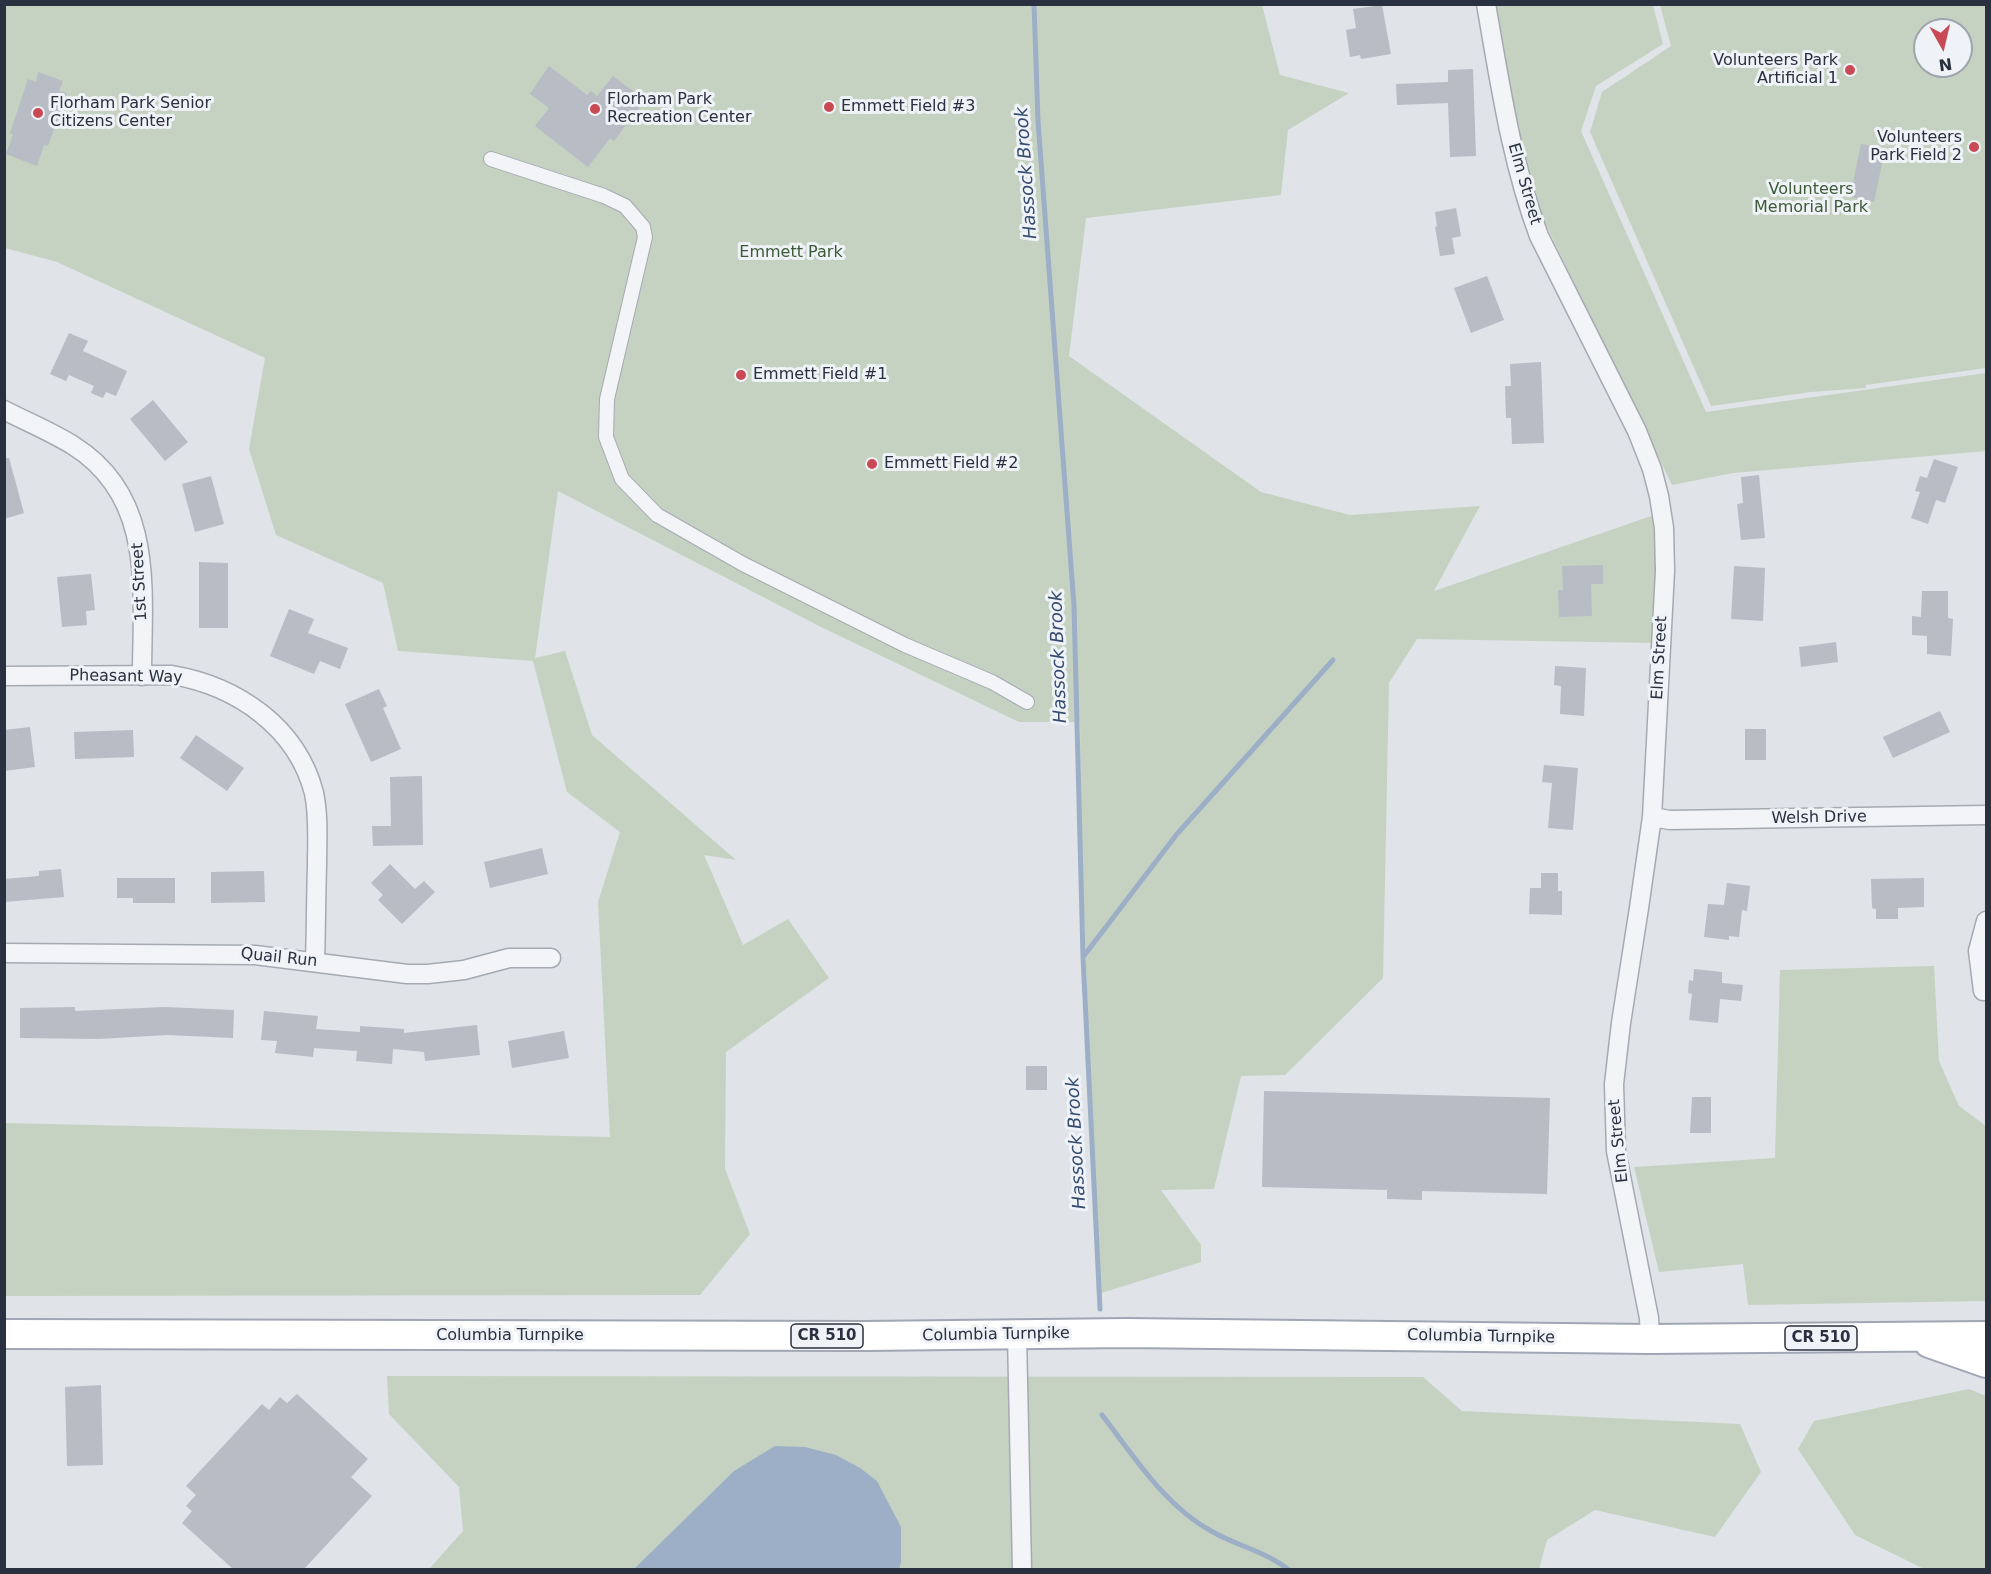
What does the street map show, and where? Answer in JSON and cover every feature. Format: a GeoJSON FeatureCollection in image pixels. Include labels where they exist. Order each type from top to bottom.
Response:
{"type":"FeatureCollection","features":[{"type":"Feature","properties":{"kind":"main road","name":"Columbia Turnpike"},"geometry":{"type":"LineString","coordinates":[[4,1334],[1126,1333],[1650,1339],[1986,1336]]}},
{"type":"Feature","properties":{"kind":"main road"},"geometry":{"type":"LineString","coordinates":[[1913,1337],[1986,1363]]}},
{"type":"Feature","properties":{"kind":"street","name":"Elm Street"},"geometry":{"type":"LineString","coordinates":[[1486,4],[1513,152],[1527,202],[1539,236],[1637,431],[1652,469],[1664,528],[1665,571],[1652,817],[1614,1084],[1617,1151],[1649,1318],[1650,1339]]}},
{"type":"Feature","properties":{"kind":"street"},"geometry":{"type":"LineString","coordinates":[[491,159],[604,196],[625,206],[643,227],[645,237],[608,399],[606,437],[622,479],[657,515],[743,564],[904,645],[992,682],[1027,702]]}},
{"type":"Feature","properties":{"kind":"street","name":"1st Street"},"geometry":{"type":"LineString","coordinates":[[4,410],[74,446],[86,455],[104,471],[118,490],[131,515],[142,561],[142,676]]}},
{"type":"Feature","properties":{"kind":"street","name":"Pheasant Way"},"geometry":{"type":"LineString","coordinates":[[4,676],[172,675],[190,678],[241,699],[282,731],[296,750],[306,771],[314,794],[318,821],[315,962]]}},
{"type":"Feature","properties":{"kind":"street","name":"Welsh Drive"},"geometry":{"type":"LineString","coordinates":[[1652,817],[1670,820],[1986,815]]}},
{"type":"Feature","properties":{"kind":"street"},"geometry":{"type":"LineString","coordinates":[[1983,991],[1978,951],[1986,921]]}},
{"type":"Feature","properties":{"kind":"street","name":"Quail Run"},"geometry":{"type":"LineString","coordinates":[[4,953],[255,955],[407,974],[464,970],[509,958],[551,958]]}},
{"type":"Feature","properties":{"kind":"street"},"geometry":{"type":"LineString","coordinates":[[1017,1334],[1022,1569]]}},
{"type":"Feature","properties":{"kind":"green space","name":"Emmett Park"},"geometry":{"type":"Polygon","coordinates":[[[5,5],[1262,5],[1280,75],[1349,93],[1288,130],[1281,195],[1086,218],[1069,356],[1261,492],[1350,515],[1480,506],[1434,591],[1657,514],[1657,643],[1417,639],[1389,683],[1383,978],[1285,1075],[1241,1076],[1214,1189],[1161,1190],[1201,1245],[1201,1262],[1098,1294],[1081,830],[1080,722],[1019,722],[819,626],[558,491],[535,658],[565,651],[592,735],[736,860],[704,855],[743,945],[788,919],[829,978],[726,1052],[725,1169],[750,1234],[700,1295],[5,1296],[5,1123],[610,1137],[598,902],[620,832],[567,792],[533,661],[398,651],[383,583],[276,535],[249,449],[265,358],[57,262],[5,248],[5,5]]]}},
{"type":"Feature","properties":{"kind":"green space"},"geometry":{"type":"Polygon","coordinates":[[[1485,5],[1653,5],[1663,44],[1596,86],[1581,131],[1706,412],[1986,373],[1986,451],[1733,473],[1672,485],[1510,150],[1485,5]]]}},
{"type":"Feature","properties":{"kind":"green space","name":"Volunteers Memorial Park"},"geometry":{"type":"Polygon","coordinates":[[[1660,5],[1986,5],[1986,368],[1866,385],[1866,388],[1811,392],[1711,406],[1590,132],[1602,92],[1671,46],[1660,5]]]}},
{"type":"Feature","properties":{"kind":"green space"},"geometry":{"type":"Polygon","coordinates":[[[1934,966],[1939,1061],[1959,1106],[1986,1126],[1986,1301],[1748,1305],[1743,1264],[1659,1272],[1634,1167],[1775,1158],[1780,970],[1934,966]]]}},
{"type":"Feature","properties":{"kind":"green space"},"geometry":{"type":"Polygon","coordinates":[[[387,1376],[1423,1377],[1462,1411],[1740,1424],[1761,1472],[1715,1537],[1595,1510],[1547,1540],[1539,1569],[429,1569],[463,1531],[459,1487],[389,1414],[387,1376]]]}},
{"type":"Feature","properties":{"kind":"green space"},"geometry":{"type":"Polygon","coordinates":[[[1969,1389],[1986,1396],[1986,1569],[1924,1569],[1855,1535],[1798,1449],[1814,1421],[1969,1389]]]}},
{"type":"Feature","properties":{"kind":"water"},"geometry":{"type":"Polygon","coordinates":[[[775,1446],[805,1447],[836,1455],[860,1468],[877,1481],[901,1527],[899,1569],[634,1569],[734,1471],[775,1446]]]}},
{"type":"Feature","properties":{"kind":"building"},"geometry":{"type":"Polygon","coordinates":[[[1382,5],[1391,54],[1361,59],[1360,55],[1350,57],[1346,30],[1356,28],[1353,9],[1382,5]]]}},
{"type":"Feature","properties":{"kind":"building","name":"Florham Park Recreation Center"},"geometry":{"type":"Polygon","coordinates":[[[549,66],[587,95],[591,91],[597,96],[613,76],[645,100],[614,141],[610,138],[588,167],[535,126],[549,108],[530,94],[549,66]]]}},
{"type":"Feature","properties":{"kind":"building"},"geometry":{"type":"Polygon","coordinates":[[[1473,69],[1476,156],[1450,157],[1448,103],[1397,105],[1396,84],[1448,82],[1448,70],[1473,69]]]}},
{"type":"Feature","properties":{"kind":"building","name":"Florham Park Senior Citizens Center"},"geometry":{"type":"Polygon","coordinates":[[[38,72],[63,81],[59,91],[67,93],[48,146],[44,145],[37,166],[6,154],[13,135],[10,133],[28,79],[36,82],[38,72]]]}},
{"type":"Feature","properties":{"kind":"building"},"geometry":{"type":"Polygon","coordinates":[[[1861,144],[1885,149],[1874,202],[1850,197],[1861,144]]]}},
{"type":"Feature","properties":{"kind":"building"},"geometry":{"type":"Polygon","coordinates":[[[1456,208],[1461,236],[1452,238],[1455,254],[1440,256],[1435,212],[1456,208]]]}},
{"type":"Feature","properties":{"kind":"building"},"geometry":{"type":"Polygon","coordinates":[[[1487,276],[1504,320],[1471,333],[1454,288],[1487,276]]]}},
{"type":"Feature","properties":{"kind":"building"},"geometry":{"type":"Polygon","coordinates":[[[69,333],[88,341],[83,351],[127,371],[116,396],[106,392],[103,398],[91,393],[94,386],[69,375],[66,381],[50,374],[69,333]]]}},
{"type":"Feature","properties":{"kind":"building"},"geometry":{"type":"Polygon","coordinates":[[[1541,362],[1544,443],[1512,444],[1511,418],[1506,418],[1505,386],[1511,386],[1510,364],[1541,362]]]}},
{"type":"Feature","properties":{"kind":"building"},"geometry":{"type":"Polygon","coordinates":[[[153,400],[188,442],[165,461],[130,419],[153,400]]]}},
{"type":"Feature","properties":{"kind":"building"},"geometry":{"type":"Polygon","coordinates":[[[4,458],[9,458],[24,513],[4,519],[4,458]]]}},
{"type":"Feature","properties":{"kind":"building"},"geometry":{"type":"Polygon","coordinates":[[[1934,459],[1958,467],[1945,503],[1936,500],[1928,524],[1911,518],[1920,492],[1915,491],[1920,476],[1927,478],[1934,459]]]}},
{"type":"Feature","properties":{"kind":"building"},"geometry":{"type":"Polygon","coordinates":[[[1759,475],[1765,538],[1741,540],[1737,504],[1743,503],[1741,477],[1759,475]]]}},
{"type":"Feature","properties":{"kind":"building"},"geometry":{"type":"Polygon","coordinates":[[[211,476],[224,524],[195,532],[182,484],[211,476]]]}},
{"type":"Feature","properties":{"kind":"building"},"geometry":{"type":"Polygon","coordinates":[[[199,562],[228,563],[228,628],[199,628],[199,562]]]}},
{"type":"Feature","properties":{"kind":"building"},"geometry":{"type":"Polygon","coordinates":[[[1603,565],[1603,584],[1591,584],[1592,616],[1559,617],[1558,590],[1563,590],[1562,566],[1603,565]]]}},
{"type":"Feature","properties":{"kind":"building"},"geometry":{"type":"Polygon","coordinates":[[[1734,566],[1765,568],[1763,621],[1731,619],[1734,566]]]}},
{"type":"Feature","properties":{"kind":"building"},"geometry":{"type":"Polygon","coordinates":[[[91,574],[95,610],[86,611],[87,625],[62,627],[57,577],[91,574]]]}},
{"type":"Feature","properties":{"kind":"building"},"geometry":{"type":"Polygon","coordinates":[[[1922,591],[1948,591],[1948,618],[1953,619],[1951,656],[1927,654],[1927,636],[1912,635],[1912,616],[1921,617],[1922,591]]]}},
{"type":"Feature","properties":{"kind":"building"},"geometry":{"type":"Polygon","coordinates":[[[289,609],[314,619],[308,633],[348,648],[340,669],[320,661],[314,674],[270,656],[289,609]]]}},
{"type":"Feature","properties":{"kind":"building"},"geometry":{"type":"Polygon","coordinates":[[[1836,642],[1838,662],[1801,667],[1799,647],[1836,642]]]}},
{"type":"Feature","properties":{"kind":"building"},"geometry":{"type":"Polygon","coordinates":[[[1555,666],[1586,668],[1584,716],[1560,714],[1561,686],[1554,685],[1555,666]]]}},
{"type":"Feature","properties":{"kind":"building"},"geometry":{"type":"Polygon","coordinates":[[[379,689],[387,706],[383,708],[401,749],[371,762],[345,704],[379,689]]]}},
{"type":"Feature","properties":{"kind":"building"},"geometry":{"type":"Polygon","coordinates":[[[1940,711],[1950,732],[1893,758],[1883,737],[1940,711]]]}},
{"type":"Feature","properties":{"kind":"building"},"geometry":{"type":"Polygon","coordinates":[[[30,727],[35,767],[4,771],[4,730],[30,727]]]}},
{"type":"Feature","properties":{"kind":"building"},"geometry":{"type":"Polygon","coordinates":[[[1745,729],[1766,729],[1766,760],[1745,760],[1745,729]]]}},
{"type":"Feature","properties":{"kind":"building"},"geometry":{"type":"Polygon","coordinates":[[[133,730],[134,757],[75,759],[74,732],[133,730]]]}},
{"type":"Feature","properties":{"kind":"building"},"geometry":{"type":"Polygon","coordinates":[[[196,735],[244,768],[227,791],[180,758],[196,735]]]}},
{"type":"Feature","properties":{"kind":"building"},"geometry":{"type":"Polygon","coordinates":[[[1544,765],[1578,768],[1573,830],[1548,828],[1552,783],[1542,782],[1544,765]]]}},
{"type":"Feature","properties":{"kind":"building"},"geometry":{"type":"Polygon","coordinates":[[[422,776],[423,845],[373,846],[372,826],[391,826],[390,777],[422,776]]]}},
{"type":"Feature","properties":{"kind":"building"},"geometry":{"type":"Polygon","coordinates":[[[542,848],[548,874],[490,888],[484,862],[542,848]]]}},
{"type":"Feature","properties":{"kind":"building"},"geometry":{"type":"Polygon","coordinates":[[[390,864],[415,889],[424,881],[435,892],[402,924],[378,900],[383,895],[371,883],[390,864]]]}},
{"type":"Feature","properties":{"kind":"building"},"geometry":{"type":"Polygon","coordinates":[[[61,869],[64,897],[4,902],[4,879],[39,876],[39,871],[61,869]]]}},
{"type":"Feature","properties":{"kind":"building"},"geometry":{"type":"Polygon","coordinates":[[[264,871],[265,902],[211,903],[211,872],[264,871]]]}},
{"type":"Feature","properties":{"kind":"building"},"geometry":{"type":"Polygon","coordinates":[[[1541,873],[1558,873],[1558,891],[1562,891],[1562,915],[1529,914],[1530,888],[1541,888],[1541,873]]]}},
{"type":"Feature","properties":{"kind":"building"},"geometry":{"type":"Polygon","coordinates":[[[117,878],[175,878],[175,903],[133,903],[133,898],[117,898],[117,878]]]}},
{"type":"Feature","properties":{"kind":"building"},"geometry":{"type":"Polygon","coordinates":[[[1924,878],[1924,907],[1898,908],[1898,919],[1876,919],[1876,909],[1872,908],[1871,879],[1924,878]]]}},
{"type":"Feature","properties":{"kind":"building"},"geometry":{"type":"Polygon","coordinates":[[[1727,883],[1750,886],[1747,911],[1742,910],[1739,937],[1729,936],[1729,940],[1704,937],[1708,904],[1724,905],[1727,883]]]}},
{"type":"Feature","properties":{"kind":"building"},"geometry":{"type":"Polygon","coordinates":[[[1694,969],[1722,972],[1722,983],[1743,985],[1741,1001],[1720,999],[1718,1023],[1689,1020],[1692,994],[1688,993],[1689,980],[1693,981],[1694,969]]]}},
{"type":"Feature","properties":{"kind":"building"},"geometry":{"type":"Polygon","coordinates":[[[75,1007],[75,1011],[165,1007],[234,1010],[233,1038],[167,1035],[99,1039],[20,1038],[20,1008],[75,1007]]]}},
{"type":"Feature","properties":{"kind":"building"},"geometry":{"type":"Polygon","coordinates":[[[264,1011],[318,1016],[316,1029],[360,1032],[360,1026],[404,1029],[404,1033],[477,1025],[480,1055],[425,1061],[424,1052],[393,1049],[392,1064],[356,1061],[357,1051],[314,1048],[313,1057],[275,1053],[277,1041],[261,1040],[264,1011]]]}},
{"type":"Feature","properties":{"kind":"building"},"geometry":{"type":"Polygon","coordinates":[[[564,1031],[569,1058],[512,1068],[508,1041],[564,1031]]]}},
{"type":"Feature","properties":{"kind":"building"},"geometry":{"type":"Polygon","coordinates":[[[1026,1066],[1047,1066],[1047,1090],[1026,1090],[1026,1066]]]}},
{"type":"Feature","properties":{"kind":"building"},"geometry":{"type":"Polygon","coordinates":[[[1264,1091],[1550,1098],[1547,1194],[1422,1191],[1422,1200],[1387,1199],[1387,1190],[1262,1187],[1264,1091]]]}},
{"type":"Feature","properties":{"kind":"building"},"geometry":{"type":"Polygon","coordinates":[[[1692,1097],[1711,1097],[1711,1133],[1690,1133],[1692,1097]]]}},
{"type":"Feature","properties":{"kind":"building"},"geometry":{"type":"Polygon","coordinates":[[[101,1385],[103,1465],[67,1466],[65,1387],[101,1385]]]}},
{"type":"Feature","properties":{"kind":"building"},"geometry":{"type":"Polygon","coordinates":[[[297,1394],[368,1459],[351,1477],[372,1496],[304,1569],[233,1569],[182,1523],[192,1511],[186,1506],[196,1495],[186,1486],[262,1404],[269,1410],[280,1397],[287,1403],[297,1394]]]}},
{"type":"Feature","properties":{"kind":"waterway","name":"Hassock Brook"},"geometry":{"type":"LineString","coordinates":[[1034,4],[1038,121],[1074,606],[1083,957],[1100,1309]]}},
{"type":"Feature","properties":{"kind":"waterway"},"geometry":{"type":"LineString","coordinates":[[1083,957],[1177,834],[1333,660]]}},
{"type":"Feature","properties":{"kind":"waterway","name":"Hassock Brook"},"geometry":{"type":"LineString","coordinates":[[1102,1415],[1151,1479],[1179,1508],[1211,1531],[1261,1553],[1289,1570]]}},
{"type":"Feature","properties":{"kind":"place","name":"Volunteers Park Artificial 1"},"geometry":{"type":"Point","coordinates":[1850,70]}},
{"type":"Feature","properties":{"kind":"place","name":"Emmett Field #3"},"geometry":{"type":"Point","coordinates":[829,107]}},
{"type":"Feature","properties":{"kind":"place","name":"Florham Park Recreation Center"},"geometry":{"type":"Point","coordinates":[595,109]}},
{"type":"Feature","properties":{"kind":"place","name":"Florham Park Senior Citizens Center"},"geometry":{"type":"Point","coordinates":[38,113]}},
{"type":"Feature","properties":{"kind":"place","name":"Volunteers Park Field 2"},"geometry":{"type":"Point","coordinates":[1974,147]}},
{"type":"Feature","properties":{"kind":"place","name":"Emmett Field #1"},"geometry":{"type":"Point","coordinates":[741,375]}},
{"type":"Feature","properties":{"kind":"place","name":"Emmett Field #2"},"geometry":{"type":"Point","coordinates":[872,464]}}]}
